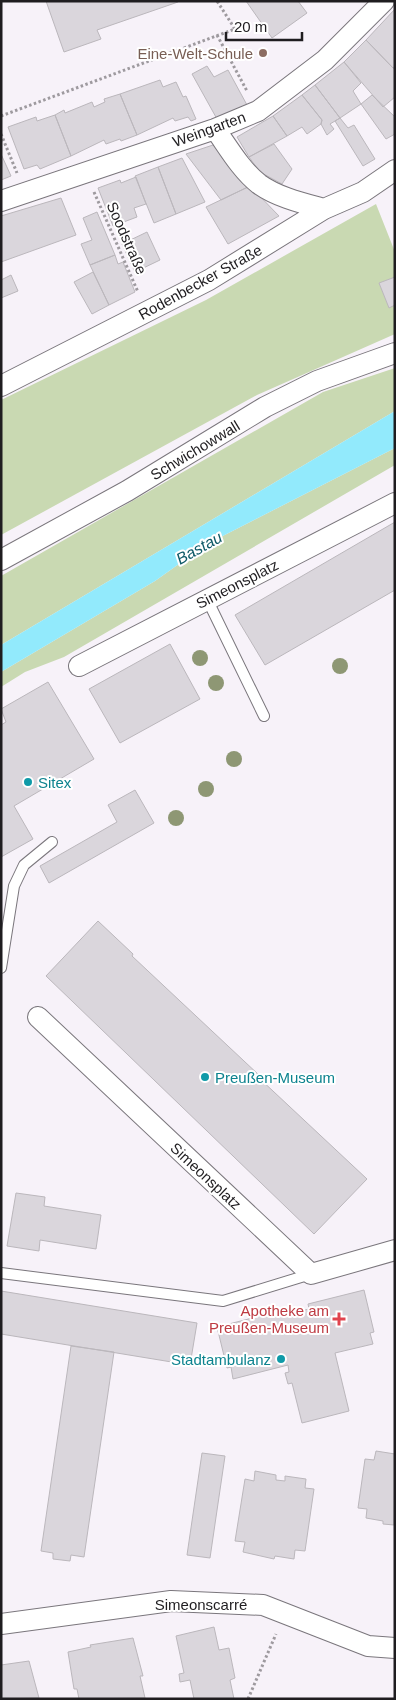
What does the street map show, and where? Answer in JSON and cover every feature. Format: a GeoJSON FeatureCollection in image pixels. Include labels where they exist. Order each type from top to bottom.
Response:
{"type":"FeatureCollection","features":[{"type":"Feature","properties":{"kind":"street","name":"Weingarten"},"geometry":{"type":"LineString","coordinates":[[1,201],[215,129],[258,111],[325,60],[384,1]]}},
{"type":"Feature","properties":{"kind":"street"},"geometry":{"type":"LineString","coordinates":[[215,129],[234,156],[258,183],[286,198],[324,210]]}},
{"type":"Feature","properties":{"kind":"street","name":"Rodenbecker Straße"},"geometry":{"type":"LineString","coordinates":[[1,386],[148,313],[209,280],[324,210],[363,192],[395,170]]}},
{"type":"Feature","properties":{"kind":"street","name":"Schwichowwall"},"geometry":{"type":"LineString","coordinates":[[1,560],[127,491],[265,407],[317,380],[395,353]]}},
{"type":"Feature","properties":{"kind":"street","name":"Simeonsplatz"},"geometry":{"type":"LineString","coordinates":[[79,666],[395,503]]}},
{"type":"Feature","properties":{"kind":"street","name":"Simeonsplatz"},"geometry":{"type":"LineString","coordinates":[[38,1017],[310,1274]]}},
{"type":"Feature","properties":{"kind":"street"},"geometry":{"type":"LineString","coordinates":[[310,1274],[395,1250]]}},
{"type":"Feature","properties":{"kind":"street","name":"Simeonscarré"},"geometry":{"type":"LineString","coordinates":[[1,1624],[171,1601],[263,1605],[368,1646],[395,1648]]}},
{"type":"Feature","properties":{"kind":"lane"},"geometry":{"type":"LineString","coordinates":[[207,599],[264,716]]}},
{"type":"Feature","properties":{"kind":"lane"},"geometry":{"type":"LineString","coordinates":[[1,968],[14,886],[24,865],[52,842]]}},
{"type":"Feature","properties":{"kind":"lane"},"geometry":{"type":"LineString","coordinates":[[1,1272],[223,1301],[310,1274]]}},
{"type":"Feature","properties":{"kind":"path"},"geometry":{"type":"LineString","coordinates":[[1,116],[235,29],[218,1]]}},
{"type":"Feature","properties":{"kind":"path"},"geometry":{"type":"LineString","coordinates":[[217,35],[258,111]]}},
{"type":"Feature","properties":{"kind":"path"},"geometry":{"type":"LineString","coordinates":[[1,134],[25,192]]}},
{"type":"Feature","properties":{"kind":"path","name":"Soodstraße"},"geometry":{"type":"LineString","coordinates":[[86,173],[148,313]]}},
{"type":"Feature","properties":{"kind":"path"},"geometry":{"type":"LineString","coordinates":[[248,1699],[285,1613]]}},
{"type":"Feature","properties":{"kind":"green space"},"geometry":{"type":"Polygon","coordinates":[[[376,204],[395,252],[395,334],[257,395],[1,535],[1,400],[206,300],[376,204]]]}},
{"type":"Feature","properties":{"kind":"green space"},"geometry":{"type":"Polygon","coordinates":[[[395,368],[395,411],[1,645],[1,576],[323,392],[395,368]]]}},
{"type":"Feature","properties":{"kind":"green space"},"geometry":{"type":"Polygon","coordinates":[[[395,448],[395,465],[64,657],[25,672],[1,687],[1,672],[155,581],[207,544],[395,448]]]}},
{"type":"Feature","properties":{"kind":"water","name":"Bastau"},"geometry":{"type":"Polygon","coordinates":[[[395,411],[395,448],[207,544],[155,581],[1,672],[1,645],[395,411]]]}},
{"type":"Feature","properties":{"kind":"building"},"geometry":{"type":"Polygon","coordinates":[[[46,1],[178,2],[97,30],[101,39],[64,52],[46,1]]]}},
{"type":"Feature","properties":{"kind":"building"},"geometry":{"type":"Polygon","coordinates":[[[246,1],[298,1],[307,13],[272,38],[246,1]]]}},
{"type":"Feature","properties":{"kind":"building"},"geometry":{"type":"Polygon","coordinates":[[[395,9],[395,66],[393,68],[366,40],[395,9]]]}},
{"type":"Feature","properties":{"kind":"building"},"geometry":{"type":"Polygon","coordinates":[[[366,40],[395,70],[395,97],[383,107],[344,62],[366,40]]]}},
{"type":"Feature","properties":{"kind":"building"},"geometry":{"type":"Polygon","coordinates":[[[344,62],[361,83],[353,91],[361,104],[340,118],[315,85],[344,62]]]}},
{"type":"Feature","properties":{"kind":"building"},"geometry":{"type":"Polygon","coordinates":[[[207,66],[214,77],[228,70],[247,105],[217,119],[192,74],[207,66]]]}},
{"type":"Feature","properties":{"kind":"building"},"geometry":{"type":"Polygon","coordinates":[[[160,80],[163,87],[176,82],[183,97],[186,96],[196,119],[191,121],[188,117],[175,121],[173,118],[137,135],[120,94],[160,80]]]}},
{"type":"Feature","properties":{"kind":"building"},"geometry":{"type":"Polygon","coordinates":[[[315,85],[340,118],[330,124],[334,129],[327,135],[321,124],[322,120],[302,95],[315,85]]]}},
{"type":"Feature","properties":{"kind":"building"},"geometry":{"type":"Polygon","coordinates":[[[120,94],[137,135],[106,144],[104,140],[71,156],[55,115],[64,110],[65,113],[92,102],[94,107],[105,102],[104,99],[120,94]]]}},
{"type":"Feature","properties":{"kind":"building"},"geometry":{"type":"Polygon","coordinates":[[[302,95],[322,120],[321,124],[307,134],[302,127],[287,136],[273,116],[302,95]]]}},
{"type":"Feature","properties":{"kind":"building"},"geometry":{"type":"Polygon","coordinates":[[[372,95],[395,117],[395,134],[386,139],[361,104],[372,95]]]}},
{"type":"Feature","properties":{"kind":"building"},"geometry":{"type":"Polygon","coordinates":[[[55,115],[71,156],[40,169],[37,165],[24,169],[8,127],[36,117],[37,121],[55,115]]]}},
{"type":"Feature","properties":{"kind":"building"},"geometry":{"type":"Polygon","coordinates":[[[273,116],[287,136],[249,157],[237,137],[273,116]]]}},
{"type":"Feature","properties":{"kind":"building"},"geometry":{"type":"Polygon","coordinates":[[[340,118],[348,128],[354,125],[375,159],[363,166],[335,121],[340,118]]]}},
{"type":"Feature","properties":{"kind":"building"},"geometry":{"type":"Polygon","coordinates":[[[274,144],[292,169],[282,184],[260,172],[249,157],[274,144]]]}},
{"type":"Feature","properties":{"kind":"building"},"geometry":{"type":"Polygon","coordinates":[[[213,145],[250,186],[221,200],[186,154],[213,145]]]}},
{"type":"Feature","properties":{"kind":"building"},"geometry":{"type":"Polygon","coordinates":[[[1,154],[11,176],[1,180],[1,154]]]}},
{"type":"Feature","properties":{"kind":"building"},"geometry":{"type":"Polygon","coordinates":[[[182,158],[205,202],[176,214],[158,167],[182,158]]]}},
{"type":"Feature","properties":{"kind":"building"},"geometry":{"type":"Polygon","coordinates":[[[158,167],[176,214],[154,223],[135,176],[158,167]]]}},
{"type":"Feature","properties":{"kind":"building"},"geometry":{"type":"Polygon","coordinates":[[[136,177],[146,204],[134,208],[137,217],[113,226],[98,188],[120,180],[121,183],[136,177]]]}},
{"type":"Feature","properties":{"kind":"building"},"geometry":{"type":"Polygon","coordinates":[[[250,186],[279,216],[228,244],[206,207],[250,186]]]}},
{"type":"Feature","properties":{"kind":"building"},"geometry":{"type":"Polygon","coordinates":[[[61,198],[76,235],[1,262],[1,216],[61,198]]]}},
{"type":"Feature","properties":{"kind":"building"},"geometry":{"type":"Polygon","coordinates":[[[97,212],[115,255],[90,265],[81,244],[92,240],[83,218],[97,212]]]}},
{"type":"Feature","properties":{"kind":"building"},"geometry":{"type":"Polygon","coordinates":[[[147,232],[160,260],[135,272],[122,244],[147,232]]]}},
{"type":"Feature","properties":{"kind":"building"},"geometry":{"type":"Polygon","coordinates":[[[115,255],[118,264],[123,262],[135,292],[109,305],[90,265],[115,255]]]}},
{"type":"Feature","properties":{"kind":"building"},"geometry":{"type":"Polygon","coordinates":[[[93,272],[109,305],[92,314],[74,282],[93,272]]]}},
{"type":"Feature","properties":{"kind":"building"},"geometry":{"type":"Polygon","coordinates":[[[11,275],[18,291],[1,298],[1,280],[11,275]]]}},
{"type":"Feature","properties":{"kind":"building"},"geometry":{"type":"Polygon","coordinates":[[[395,277],[395,305],[389,308],[379,283],[395,277]]]}},
{"type":"Feature","properties":{"kind":"building"},"geometry":{"type":"Polygon","coordinates":[[[395,522],[395,590],[265,665],[235,615],[395,522]]]}},
{"type":"Feature","properties":{"kind":"building"},"geometry":{"type":"Polygon","coordinates":[[[170,644],[200,699],[120,743],[89,689],[170,644]]]}},
{"type":"Feature","properties":{"kind":"building","name":"Sitex"},"geometry":{"type":"Polygon","coordinates":[[[48,682],[94,759],[14,806],[33,839],[1,857],[1,725],[6,722],[1,709],[48,682]]]}},
{"type":"Feature","properties":{"kind":"building"},"geometry":{"type":"Polygon","coordinates":[[[135,790],[154,823],[49,883],[40,866],[117,822],[108,805],[135,790]]]}},
{"type":"Feature","properties":{"kind":"building","name":"Preußen-Museum"},"geometry":{"type":"Polygon","coordinates":[[[98,921],[133,954],[132,956],[260,1076],[258,1077],[367,1179],[314,1234],[46,976],[98,921]]]}},
{"type":"Feature","properties":{"kind":"building"},"geometry":{"type":"Polygon","coordinates":[[[16,1193],[45,1197],[44,1206],[101,1215],[96,1249],[40,1240],[39,1251],[7,1246],[16,1193]]]}},
{"type":"Feature","properties":{"kind":"building","name":"Stadtambulanz"},"geometry":{"type":"Polygon","coordinates":[[[364,1290],[374,1332],[370,1333],[373,1344],[335,1353],[349,1411],[302,1423],[292,1383],[288,1384],[285,1373],[289,1372],[288,1365],[233,1379],[231,1367],[227,1368],[217,1327],[288,1309],[289,1314],[309,1309],[308,1304],[364,1290]]]}},
{"type":"Feature","properties":{"kind":"building"},"geometry":{"type":"Polygon","coordinates":[[[1,1291],[197,1323],[190,1365],[1,1334],[1,1291]]]}},
{"type":"Feature","properties":{"kind":"building"},"geometry":{"type":"Polygon","coordinates":[[[71,1346],[114,1352],[84,1557],[71,1555],[70,1561],[53,1559],[53,1553],[41,1551],[71,1346]]]}},
{"type":"Feature","properties":{"kind":"building"},"geometry":{"type":"Polygon","coordinates":[[[376,1451],[395,1454],[394,1525],[383,1524],[383,1521],[366,1518],[367,1509],[358,1508],[365,1459],[374,1460],[376,1451]]]}},
{"type":"Feature","properties":{"kind":"building"},"geometry":{"type":"Polygon","coordinates":[[[202,1453],[225,1456],[210,1558],[187,1555],[202,1453]]]}},
{"type":"Feature","properties":{"kind":"building"},"geometry":{"type":"Polygon","coordinates":[[[255,1471],[276,1475],[276,1480],[285,1481],[285,1476],[306,1479],[305,1488],[314,1489],[305,1551],[295,1550],[294,1559],[275,1556],[274,1559],[243,1552],[245,1542],[235,1541],[245,1479],[254,1481],[255,1471]]]}},
{"type":"Feature","properties":{"kind":"building"},"geometry":{"type":"Polygon","coordinates":[[[214,1627],[219,1650],[229,1648],[235,1678],[230,1680],[234,1699],[194,1699],[190,1680],[180,1682],[179,1674],[184,1673],[176,1636],[214,1627]]]}},
{"type":"Feature","properties":{"kind":"building"},"geometry":{"type":"Polygon","coordinates":[[[133,1638],[143,1676],[140,1676],[145,1698],[79,1699],[77,1689],[74,1689],[68,1652],[91,1647],[90,1645],[133,1638]]]}},
{"type":"Feature","properties":{"kind":"building"},"geometry":{"type":"Polygon","coordinates":[[[29,1661],[39,1698],[1,1699],[1,1665],[29,1661]]]}},
{"type":"Feature","properties":{"kind":"place","name":"Eine-Welt-Schule"},"geometry":{"type":"Point","coordinates":[263,53]}},
{"type":"Feature","properties":{"kind":"place","name":"Sitex"},"geometry":{"type":"Point","coordinates":[28,782]}},
{"type":"Feature","properties":{"kind":"place","name":"Preußen-Museum"},"geometry":{"type":"Point","coordinates":[205,1077]}},
{"type":"Feature","properties":{"kind":"place","name":"Apotheke am Preußen-Museum"},"geometry":{"type":"Point","coordinates":[339,1319]}},
{"type":"Feature","properties":{"kind":"place","name":"Stadtambulanz"},"geometry":{"type":"Point","coordinates":[281,1359]}}]}
